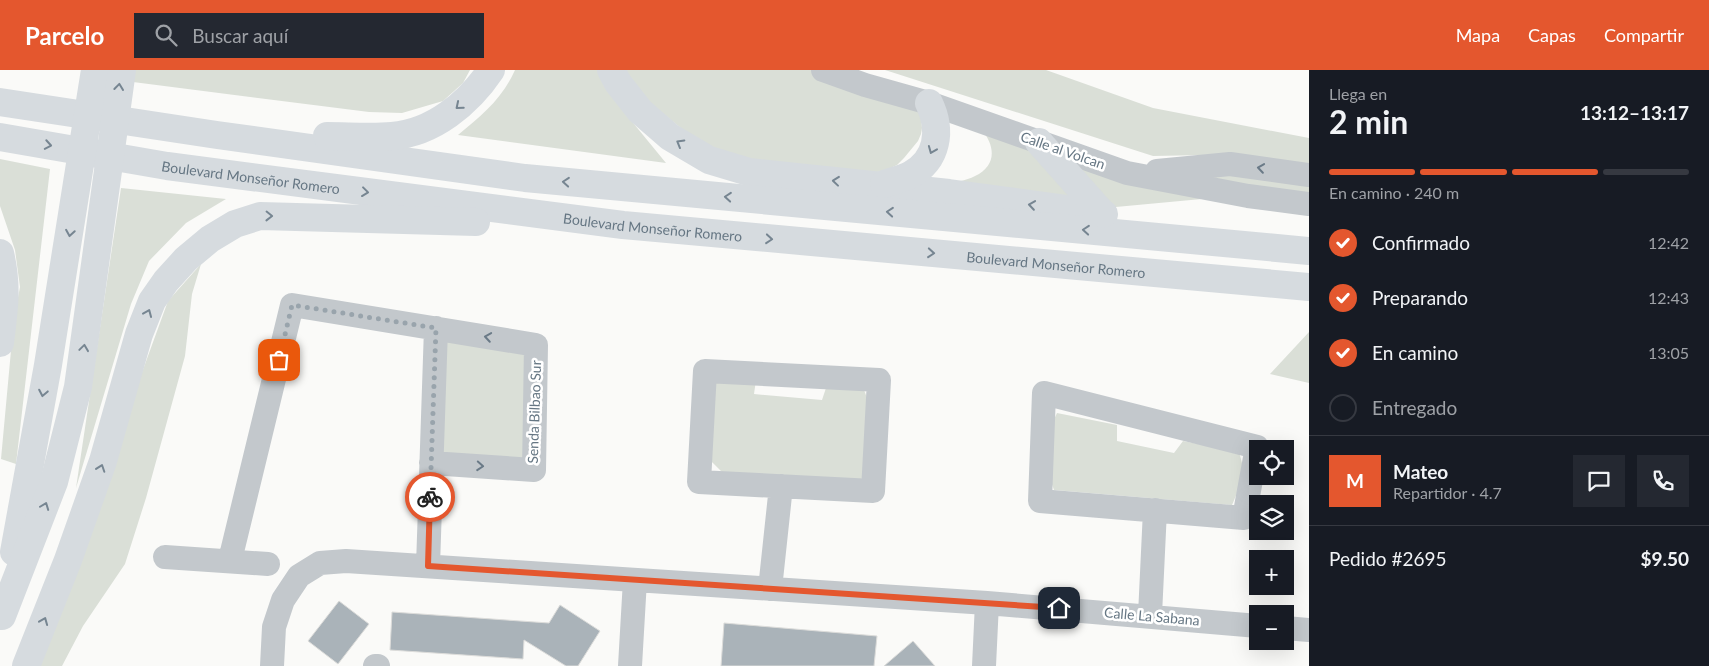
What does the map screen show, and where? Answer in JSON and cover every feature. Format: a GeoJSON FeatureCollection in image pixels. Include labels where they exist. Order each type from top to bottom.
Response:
{"type":"FeatureCollection","features":[{"type":"Feature","properties":{"kind":"highway"},"geometry":{"type":"LineString","coordinates":[[95,70],[48,365],[2,616],[54,482],[78,387],[122,70]]}},
{"type":"Feature","properties":{"kind":"highway"},"geometry":{"type":"LineString","coordinates":[[217,135],[393,136],[424,128],[456,110],[474,93],[491,70]]}},
{"type":"Feature","properties":{"kind":"highway"},"geometry":{"type":"LineString","coordinates":[[611,70],[618,83],[640,111],[670,137],[709,160],[749,172],[880,185],[1103,214],[1307,251]]}},
{"type":"Feature","properties":{"kind":"highway"},"geometry":{"type":"LineString","coordinates":[[0,102],[217,135],[525,178],[1307,251]]}},
{"type":"Feature","properties":{"kind":"highway"},"geometry":{"type":"LineString","coordinates":[[880,185],[910,175],[928,159],[933,149],[937,126],[929,103]]}},
{"type":"Feature","properties":{"kind":"highway","name":"Boulevard Monseñor Romero"},"geometry":{"type":"LineString","coordinates":[[0,137],[167,166],[623,226],[1309,288]]}},
{"type":"Feature","properties":{"kind":"highway"},"geometry":{"type":"LineString","coordinates":[[1039,142],[1073,165],[1103,214]]}},
{"type":"Feature","properties":{"kind":"highway"},"geometry":{"type":"LineString","coordinates":[[26,666],[68,560],[103,461],[139,334],[152,301],[166,280],[186,259],[210,239],[235,224],[260,216],[623,226]]}},
{"type":"Feature","properties":{"kind":"highway"},"geometry":{"type":"LineString","coordinates":[[0,253],[6,285],[0,343]]}},
{"type":"Feature","properties":{"kind":"street","name":"Calle al Volcan"},"geometry":{"type":"LineString","coordinates":[[823,70],[865,85],[929,103],[1039,142]]}},
{"type":"Feature","properties":{"kind":"street"},"geometry":{"type":"LineString","coordinates":[[1127,173],[1230,164],[1309,175]]}},
{"type":"Feature","properties":{"kind":"street","name":"Calle al Volcan"},"geometry":{"type":"LineString","coordinates":[[1073,165],[1127,173],[1248,196],[1309,204]]}},
{"type":"Feature","properties":{"kind":"street"},"geometry":{"type":"LineString","coordinates":[[230,560],[292,305],[436,328],[428,566]]}},
{"type":"Feature","properties":{"kind":"street","name":"Senda Bilbao Sur"},"geometry":{"type":"LineString","coordinates":[[432,463],[534,470],[536,344],[436,328]]}},
{"type":"Feature","properties":{"kind":"street"},"geometry":{"type":"LineString","coordinates":[[705,371],[879,380],[873,491],[781,486],[699,482],[705,371]]}},
{"type":"Feature","properties":{"kind":"street"},"geometry":{"type":"LineString","coordinates":[[1044,393],[1257,447],[1244,518],[1155,510],[1040,501],[1044,393]]}},
{"type":"Feature","properties":{"kind":"street"},"geometry":{"type":"LineString","coordinates":[[770,589],[781,486]]}},
{"type":"Feature","properties":{"kind":"street"},"geometry":{"type":"LineString","coordinates":[[1150,615],[1155,510]]}},
{"type":"Feature","properties":{"kind":"street"},"geometry":{"type":"LineString","coordinates":[[165,557],[268,564]]}},
{"type":"Feature","properties":{"kind":"street","name":"Calle La Sabana"},"geometry":{"type":"LineString","coordinates":[[272,666],[274,627],[283,600],[299,576],[320,563],[346,561],[987,602],[1249,625]]}},
{"type":"Feature","properties":{"kind":"street"},"geometry":{"type":"LineString","coordinates":[[630,666],[635,580]]}},
{"type":"Feature","properties":{"kind":"street"},"geometry":{"type":"LineString","coordinates":[[984,666],[987,602]]}},
{"type":"Feature","properties":{"kind":"street"},"geometry":{"type":"LineString","coordinates":[[1294,629],[1309,630]]}},
{"type":"Feature","properties":{"kind":"shaded area"},"geometry":{"type":"Polygon","coordinates":[[[135,70],[470,70],[463,83],[443,101],[402,113],[369,112],[133,82],[135,70]]]}},
{"type":"Feature","properties":{"kind":"shaded area"},"geometry":{"type":"Polygon","coordinates":[[[515,70],[601,70],[634,124],[666,163],[458,135],[498,98],[515,70]]]}},
{"type":"Feature","properties":{"kind":"shaded area"},"geometry":{"type":"Polygon","coordinates":[[[626,70],[812,70],[920,106],[921,134],[918,141],[897,165],[884,171],[857,175],[732,156],[687,133],[639,94],[626,70]]]}},
{"type":"Feature","properties":{"kind":"shaded area"},"geometry":{"type":"Polygon","coordinates":[[[885,70],[1046,70],[1153,108],[1309,138],[1309,171],[1206,155],[1153,156],[885,70]]]}},
{"type":"Feature","properties":{"kind":"shaded area"},"geometry":{"type":"Polygon","coordinates":[[[982,130],[1038,143],[1095,210],[944,184],[971,178],[987,167],[992,156],[990,143],[982,130]]]}},
{"type":"Feature","properties":{"kind":"shaded area"},"geometry":{"type":"Polygon","coordinates":[[[0,159],[50,169],[16,464],[1,459],[14,318],[20,287],[15,250],[0,206],[0,159]]]}},
{"type":"Feature","properties":{"kind":"shaded area"},"geometry":{"type":"Polygon","coordinates":[[[1070,165],[1234,196],[1105,208],[1070,165]]]}},
{"type":"Feature","properties":{"kind":"shaded area"},"geometry":{"type":"Polygon","coordinates":[[[1246,173],[1309,180],[1309,198],[1203,177],[1246,173]]]}},
{"type":"Feature","properties":{"kind":"shaded area"},"geometry":{"type":"Polygon","coordinates":[[[121,188],[226,199],[186,223],[149,261],[131,304],[76,488],[121,188]]]}},
{"type":"Feature","properties":{"kind":"shaded area"},"geometry":{"type":"Polygon","coordinates":[[[201,264],[192,294],[185,356],[146,498],[125,564],[83,626],[62,666],[35,666],[168,301],[201,264]]]}},
{"type":"Feature","properties":{"kind":"shaded area"},"geometry":{"type":"Polygon","coordinates":[[[1309,332],[1309,383],[1270,374],[1309,332]]]}},
{"type":"Feature","properties":{"kind":"shaded area"},"geometry":{"type":"Polygon","coordinates":[[[443,340],[524,354],[525,458],[437,455],[443,340]]]}},
{"type":"Feature","properties":{"kind":"shaded area"},"geometry":{"type":"Polygon","coordinates":[[[721,376],[756,380],[754,394],[822,400],[827,385],[864,390],[869,403],[866,469],[860,482],[726,476],[711,461],[709,388],[721,376]]]}},
{"type":"Feature","properties":{"kind":"shaded area"},"geometry":{"type":"Polygon","coordinates":[[[1057,413],[1117,425],[1117,441],[1174,453],[1183,441],[1239,452],[1245,474],[1232,505],[1054,490],[1049,476],[1051,426],[1057,413]]]}},
{"type":"Feature","properties":{"kind":"building"},"geometry":{"type":"Polygon","coordinates":[[[339,601],[369,624],[338,664],[308,641],[339,601]]]}},
{"type":"Feature","properties":{"kind":"building"},"geometry":{"type":"Polygon","coordinates":[[[560,605],[600,631],[578,666],[566,666],[524,640],[523,659],[390,650],[392,612],[549,623],[560,605]]]}},
{"type":"Feature","properties":{"kind":"building"},"geometry":{"type":"Polygon","coordinates":[[[724,623],[877,636],[874,666],[721,666],[724,623]]]}},
{"type":"Feature","properties":{"kind":"building"},"geometry":{"type":"Polygon","coordinates":[[[913,641],[935,666],[884,666],[913,641]]]}},
{"type":"Feature","properties":{"kind":"way so far"},"geometry":{"type":"LineString","coordinates":[[279,360],[292,305],[436,328],[430,497]]}},
{"type":"Feature","properties":{"kind":"route"},"geometry":{"type":"LineString","coordinates":[[430,497],[428,566],[1059,608]]}}]}
